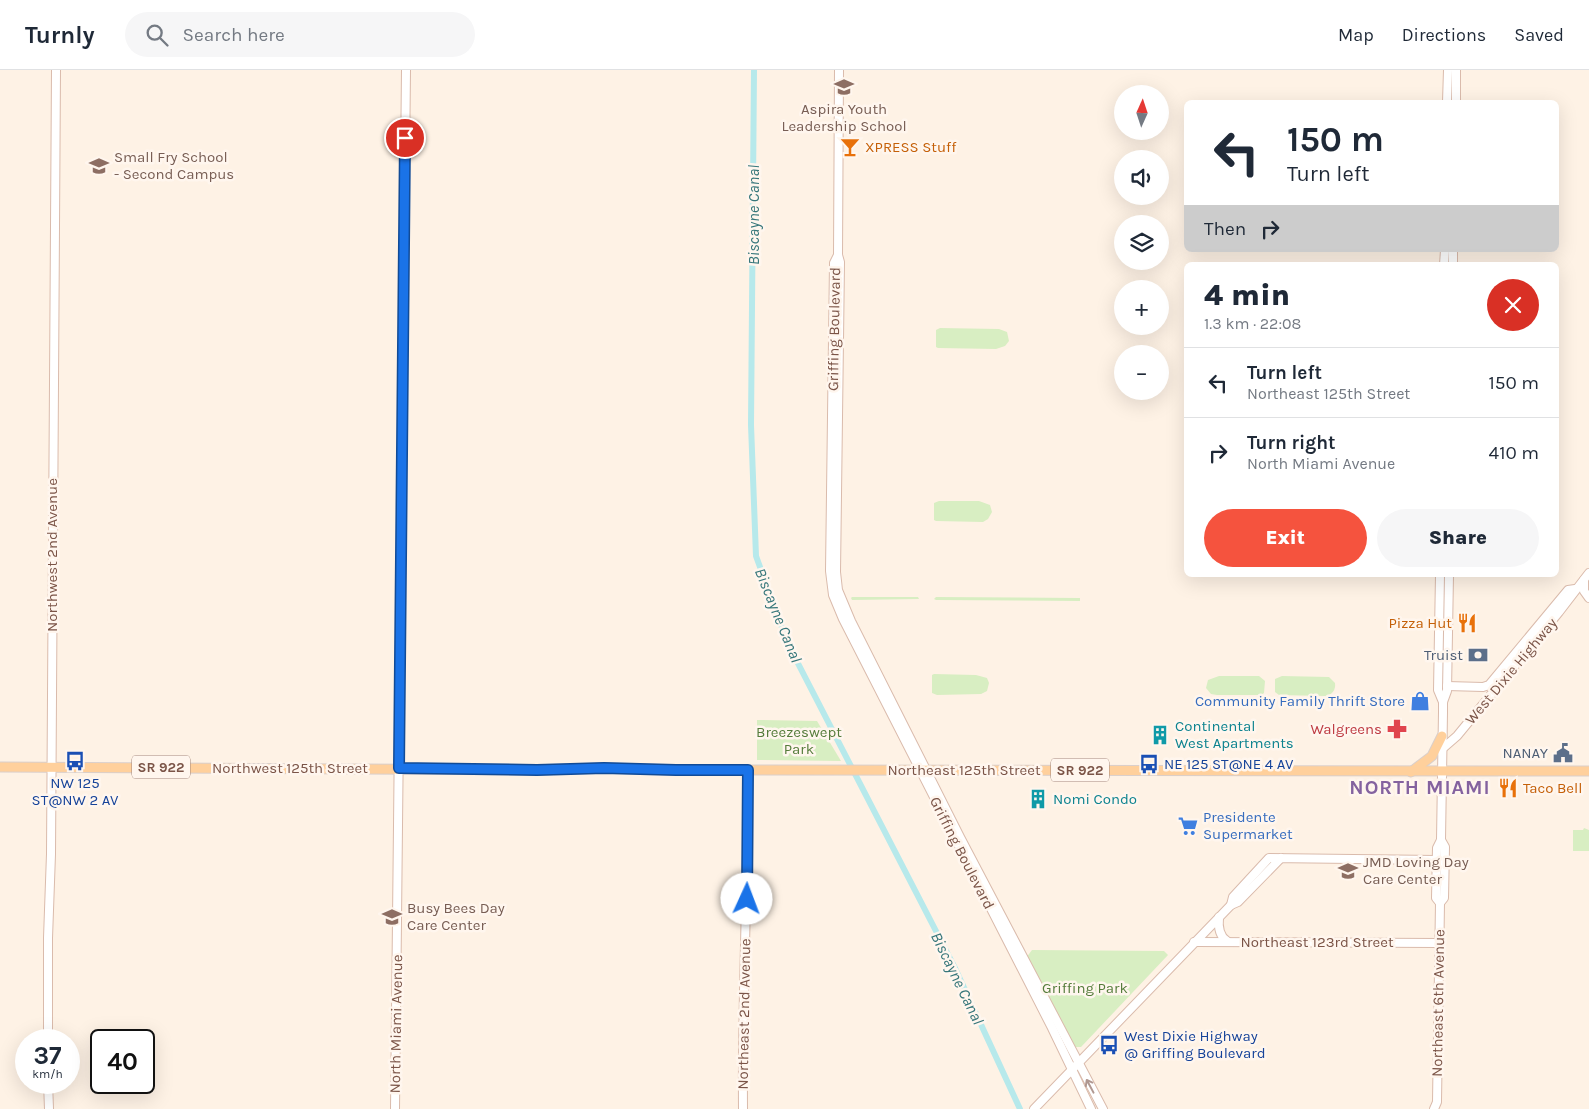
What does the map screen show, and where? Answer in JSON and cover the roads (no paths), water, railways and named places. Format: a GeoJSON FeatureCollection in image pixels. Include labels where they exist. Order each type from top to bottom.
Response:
{"type":"FeatureCollection","features":[{"type":"Feature","properties":{"kind":"main road"},"geometry":{"type":"LineString","coordinates":[[1411,772],[1432,756],[1442,736]]}},
{"type":"Feature","properties":{"kind":"main road","name":"Northwest 125th Street"},"geometry":{"type":"LineString","coordinates":[[0,767],[399,768]]}},
{"type":"Feature","properties":{"kind":"main road","name":"Northeast 125th Street"},"geometry":{"type":"LineString","coordinates":[[399,768],[537,770],[604,768],[676,770],[1589,771]]}},
{"type":"Feature","properties":{"kind":"street","name":"Northwest 2nd Avenue"},"geometry":{"type":"LineString","coordinates":[[48,1029],[48,938],[51,854],[50,767],[56,70]]}},
{"type":"Feature","properties":{"kind":"street","name":"North Miami Avenue"},"geometry":{"type":"LineString","coordinates":[[395,1109],[406,70]]}},
{"type":"Feature","properties":{"kind":"street","name":"Griffing Boulevard"},"geometry":{"type":"LineString","coordinates":[[839,70],[838,255],[834,263],[834,517],[831,578],[836,602],[1075,1065],[1103,1109]]}},
{"type":"Feature","properties":{"kind":"street"},"geometry":{"type":"LineString","coordinates":[[1447,100],[1448,70]]}},
{"type":"Feature","properties":{"kind":"street"},"geometry":{"type":"LineString","coordinates":[[1456,70],[1456,99]]}},
{"type":"Feature","properties":{"kind":"street"},"geometry":{"type":"LineString","coordinates":[[1448,81],[1456,99]]}},
{"type":"Feature","properties":{"kind":"street"},"geometry":{"type":"LineString","coordinates":[[1586,576],[1584,591],[1589,598]]}},
{"type":"Feature","properties":{"kind":"street","name":"West Dixie Highway"},"geometry":{"type":"LineString","coordinates":[[1442,749],[1457,736],[1563,608],[1586,576]]}},
{"type":"Feature","properties":{"kind":"street","name":"Northeast 6th Avenue"},"geometry":{"type":"LineString","coordinates":[[1440,577],[1438,690],[1443,702]]}},
{"type":"Feature","properties":{"kind":"street","name":"Northeast 6th Avenue"},"geometry":{"type":"LineString","coordinates":[[1437,1107],[1440,903],[1444,898],[1445,891],[1444,847],[1441,840],[1442,736],[1443,702],[1447,686],[1449,577]]}},
{"type":"Feature","properties":{"kind":"street"},"geometry":{"type":"LineString","coordinates":[[1440,584],[1448,601]]}},
{"type":"Feature","properties":{"kind":"street","name":"West Dixie Highway"},"geometry":{"type":"LineString","coordinates":[[1447,686],[1488,686],[1568,590],[1575,589]]}},
{"type":"Feature","properties":{"kind":"street","name":"Northeast 2nd Avenue"},"geometry":{"type":"LineString","coordinates":[[743,1109],[748,770]]}},
{"type":"Feature","properties":{"kind":"street","name":"Northeast 6th Avenue"},"geometry":{"type":"LineString","coordinates":[[1440,903],[1436,898],[1437,848],[1441,840]]}},
{"type":"Feature","properties":{"kind":"street"},"geometry":{"type":"LineString","coordinates":[[1231,905],[1233,897],[1269,858],[1437,860]]}},
{"type":"Feature","properties":{"kind":"street"},"geometry":{"type":"LineString","coordinates":[[1034,1109],[1194,942],[1231,905],[1238,902],[1281,858]]}},
{"type":"Feature","properties":{"kind":"street"},"geometry":{"type":"LineString","coordinates":[[1219,917],[1219,930],[1227,941]]}},
{"type":"Feature","properties":{"kind":"street","name":"Northeast 123rd Street"},"geometry":{"type":"LineString","coordinates":[[1194,942],[1439,943]]}},
{"type":"Feature","properties":{"kind":"street","name":"Griffing Boulevard"},"geometry":{"type":"LineString","coordinates":[[1075,1065],[1092,1109]]}},
{"type":"Feature","properties":{"kind":"street"},"geometry":{"type":"LineString","coordinates":[[48,1094],[48,1109]]}},
{"type":"Feature","properties":{"kind":"waterway","name":"Biscayne Canal"},"geometry":{"type":"LineString","coordinates":[[754,70],[751,425],[756,556],[788,644],[954,966],[1020,1109]]}},
{"type":"Feature","properties":{"kind":"place","name":"Aspira Youth Leadership School"},"geometry":{"type":"Point","coordinates":[844,87]}},
{"type":"Feature","properties":{"kind":"place","name":"XPRESS Stuff"},"geometry":{"type":"Point","coordinates":[850,147]}},
{"type":"Feature","properties":{"kind":"place","name":"Small Fry School - Second Campus"},"geometry":{"type":"Point","coordinates":[99,166]}},
{"type":"Feature","properties":{"kind":"place","name":"Pizza Hut"},"geometry":{"type":"Point","coordinates":[1467,623]}},
{"type":"Feature","properties":{"kind":"place","name":"Truist"},"geometry":{"type":"Point","coordinates":[1478,655]}},
{"type":"Feature","properties":{"kind":"place","name":"Community Family Thrift Store"},"geometry":{"type":"Point","coordinates":[1420,701]}},
{"type":"Feature","properties":{"kind":"place","name":"Walgreens"},"geometry":{"type":"Point","coordinates":[1397,729]}},
{"type":"Feature","properties":{"kind":"place","name":"Continental West Apartments"},"geometry":{"type":"Point","coordinates":[1160,735]}},
{"type":"Feature","properties":{"kind":"place","name":"NANAY"},"geometry":{"type":"Point","coordinates":[1563,753]}},
{"type":"Feature","properties":{"kind":"place","name":"NW 125 ST@NW 2 AV"},"geometry":{"type":"Point","coordinates":[75,761]}},
{"type":"Feature","properties":{"kind":"place","name":"NE 125 ST@NE 4 AV"},"geometry":{"type":"Point","coordinates":[1149,764]}},
{"type":"Feature","properties":{"kind":"place","name":"Taco Bell"},"geometry":{"type":"Point","coordinates":[1508,788]}},
{"type":"Feature","properties":{"kind":"place","name":"Nomi Condo"},"geometry":{"type":"Point","coordinates":[1038,799]}},
{"type":"Feature","properties":{"kind":"place","name":"Presidente Supermarket"},"geometry":{"type":"Point","coordinates":[1188,826]}},
{"type":"Feature","properties":{"kind":"place","name":"JMD Loving Day Care Center"},"geometry":{"type":"Point","coordinates":[1348,871]}},
{"type":"Feature","properties":{"kind":"place","name":"Busy Bees Day Care Center"},"geometry":{"type":"Point","coordinates":[392,917]}},
{"type":"Feature","properties":{"kind":"place","name":"West Dixie Highway @ Griffing Boulevard"},"geometry":{"type":"Point","coordinates":[1109,1045]}},
{"type":"Feature","properties":{"kind":"district","name":"NORTH MIAMI"},"geometry":{"type":"Point","coordinates":[1420,787]}},
{"type":"Feature","properties":{"kind":"park label","name":"Breezeswept Park"},"geometry":{"type":"Point","coordinates":[799,740]}},
{"type":"Feature","properties":{"kind":"park label","name":"Griffing Park"},"geometry":{"type":"Point","coordinates":[1085,988]}}]}
